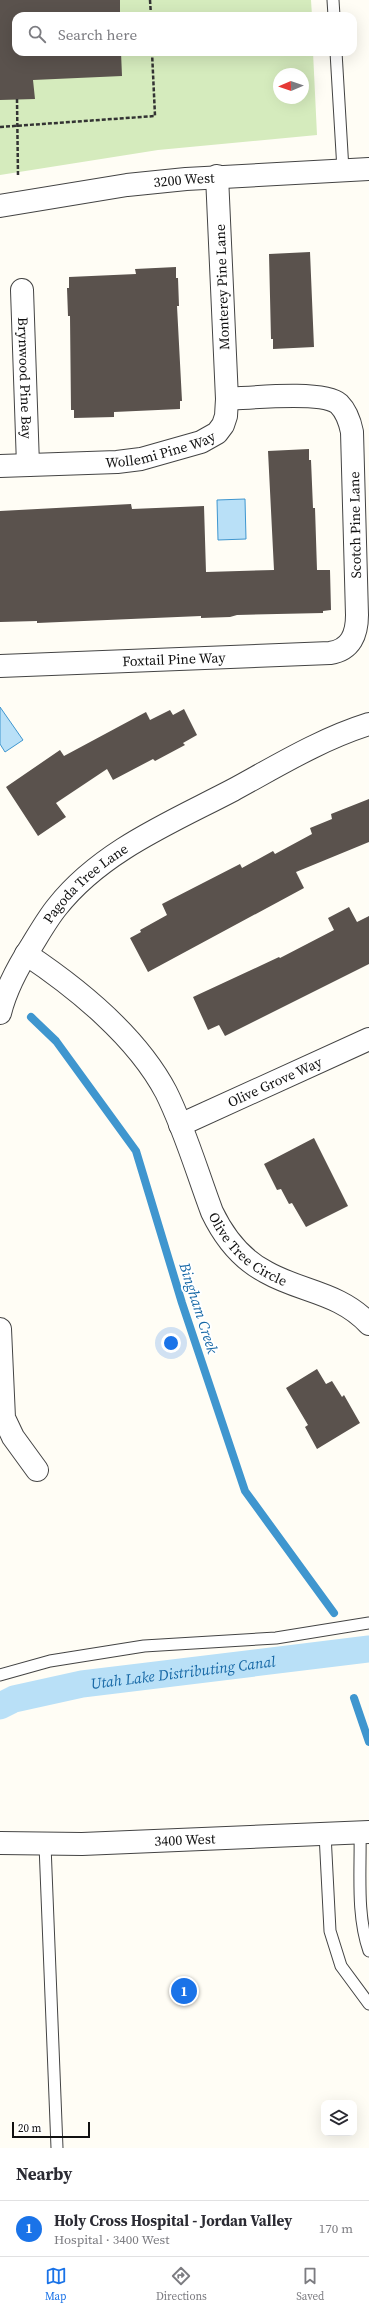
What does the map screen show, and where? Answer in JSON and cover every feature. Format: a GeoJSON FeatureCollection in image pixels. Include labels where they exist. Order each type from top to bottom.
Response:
{"type":"FeatureCollection","features":[{"type":"Feature","properties":{"kind":"street","name":"3200 West"},"geometry":{"type":"LineString","coordinates":[[0,206],[127,185],[217,176],[369,169]]}},
{"type":"Feature","properties":{"kind":"street","name":"Monterey Pine Lane"},"geometry":{"type":"LineString","coordinates":[[217,176],[227,399]]}},
{"type":"Feature","properties":{"kind":"street","name":"Brynwood Pine Bay"},"geometry":{"type":"LineString","coordinates":[[22,290],[28,465]]}},
{"type":"Feature","properties":{"kind":"street","name":"Scotch Pine Lane"},"geometry":{"type":"LineString","coordinates":[[227,399],[318,396],[338,404],[350,421],[352,432],[357,624],[356,633],[346,647]]}},
{"type":"Feature","properties":{"kind":"street","name":"Wollemi Pine Way"},"geometry":{"type":"LineString","coordinates":[[0,466],[117,462],[141,458],[201,442],[217,433],[223,425],[226,416],[227,399]]}},
{"type":"Feature","properties":{"kind":"street","name":"Foxtail Pine Way"},"geometry":{"type":"LineString","coordinates":[[0,666],[330,653],[346,647]]}},
{"type":"Feature","properties":{"kind":"street","name":"Pagoda Tree Lane"},"geometry":{"type":"LineString","coordinates":[[0,1013],[8,990],[26,954],[57,906],[92,872],[131,845],[319,743],[369,724]]}},
{"type":"Feature","properties":{"kind":"street"},"geometry":{"type":"LineString","coordinates":[[26,954],[64,980],[135,1048],[166,1092],[180,1125]]}},
{"type":"Feature","properties":{"kind":"street","name":"Olive Grove Way"},"geometry":{"type":"LineString","coordinates":[[180,1125],[369,1039]]}},
{"type":"Feature","properties":{"kind":"street","name":"Olive Tree Circle"},"geometry":{"type":"LineString","coordinates":[[180,1125],[218,1225],[240,1253],[266,1273],[321,1292],[338,1301],[369,1324]]}},
{"type":"Feature","properties":{"kind":"street"},"geometry":{"type":"LineString","coordinates":[[0,1328],[4,1418],[13,1437],[37,1470]]}},
{"type":"Feature","properties":{"kind":"street","name":"3400 West"},"geometry":{"type":"LineString","coordinates":[[0,1843],[45,1845],[365,1832]]}},
{"type":"Feature","properties":{"kind":"lane"},"geometry":{"type":"LineString","coordinates":[[333,0],[334,12]]}},
{"type":"Feature","properties":{"kind":"lane"},"geometry":{"type":"LineString","coordinates":[[336,56],[343,170]]}},
{"type":"Feature","properties":{"kind":"lane"},"geometry":{"type":"LineString","coordinates":[[0,1675],[50,1661],[144,1646],[276,1638],[369,1624]]}},
{"type":"Feature","properties":{"kind":"lane"},"geometry":{"type":"LineString","coordinates":[[365,1832],[364,1936],[369,1951]]}},
{"type":"Feature","properties":{"kind":"lane"},"geometry":{"type":"LineString","coordinates":[[325,1834],[330,1931],[341,1966],[369,2004]]}},
{"type":"Feature","properties":{"kind":"lane"},"geometry":{"type":"LineString","coordinates":[[45,1845],[57,2148]]}},
{"type":"Feature","properties":{"kind":"path"},"geometry":{"type":"LineString","coordinates":[[150,0],[151,12]]}},
{"type":"Feature","properties":{"kind":"path"},"geometry":{"type":"LineString","coordinates":[[0,126],[155,116],[152,56]]}},
{"type":"Feature","properties":{"kind":"path"},"geometry":{"type":"LineString","coordinates":[[17,99],[18,176]]}},
{"type":"Feature","properties":{"kind":"green space"},"geometry":{"type":"Polygon","coordinates":[[[0,0],[311,0],[312,12],[12,12],[12,56],[313,56],[317,135],[158,150],[0,175],[0,0]]]}},
{"type":"Feature","properties":{"kind":"water"},"geometry":{"type":"Polygon","coordinates":[[[245,499],[246,539],[218,540],[217,500],[245,499]]]}},
{"type":"Feature","properties":{"kind":"water"},"geometry":{"type":"Polygon","coordinates":[[[0,707],[23,740],[5,752],[0,744],[0,707]]]}},
{"type":"Feature","properties":{"kind":"building"},"geometry":{"type":"Polygon","coordinates":[[[0,0],[120,0],[120,12],[12,12],[12,56],[121,56],[122,76],[33,80],[35,99],[0,100],[0,0]]]}},
{"type":"Feature","properties":{"kind":"building"},"geometry":{"type":"Polygon","coordinates":[[[310,252],[314,347],[273,349],[273,339],[271,339],[269,254],[310,252]]]}},
{"type":"Feature","properties":{"kind":"building"},"geometry":{"type":"Polygon","coordinates":[[[176,267],[176,278],[178,278],[179,306],[177,306],[182,401],[180,401],[180,409],[114,412],[114,417],[74,418],[74,410],[71,410],[70,316],[68,316],[67,288],[69,288],[69,277],[136,274],[135,269],[176,267]]]}},
{"type":"Feature","properties":{"kind":"building"},"geometry":{"type":"Polygon","coordinates":[[[309,449],[309,460],[311,460],[313,508],[315,508],[317,570],[330,570],[331,610],[323,611],[323,613],[237,615],[230,617],[201,618],[201,616],[37,623],[37,621],[0,622],[0,511],[131,504],[132,509],[204,506],[206,572],[274,570],[268,451],[309,449]]]}},
{"type":"Feature","properties":{"kind":"building"},"geometry":{"type":"Polygon","coordinates":[[[184,709],[197,735],[183,743],[185,745],[155,761],[153,759],[113,780],[107,769],[56,803],[66,817],[38,836],[6,787],[60,750],[64,756],[146,712],[150,720],[170,710],[173,715],[184,709]]]}},
{"type":"Feature","properties":{"kind":"building"},"geometry":{"type":"Polygon","coordinates":[[[369,799],[369,842],[296,872],[304,888],[148,972],[130,938],[141,932],[140,930],[167,915],[162,904],[240,864],[242,868],[273,851],[275,854],[312,834],[310,828],[332,819],[331,814],[369,799]]]}},
{"type":"Feature","properties":{"kind":"building"},"geometry":{"type":"Polygon","coordinates":[[[349,907],[357,922],[369,916],[369,964],[225,1036],[219,1025],[208,1030],[193,997],[279,957],[280,958],[334,930],[328,918],[349,907]]]}},
{"type":"Feature","properties":{"kind":"building"},"geometry":{"type":"Polygon","coordinates":[[[314,1138],[348,1206],[306,1227],[292,1203],[289,1204],[281,1189],[277,1190],[264,1164],[314,1138]]]}},
{"type":"Feature","properties":{"kind":"building"},"geometry":{"type":"Polygon","coordinates":[[[317,1369],[326,1384],[332,1381],[342,1397],[344,1395],[360,1423],[317,1449],[305,1427],[308,1425],[286,1388],[317,1369]]]}},
{"type":"Feature","properties":{"kind":"waterway","name":"Bingham Creek"},"geometry":{"type":"LineString","coordinates":[[31,1017],[56,1041],[136,1151],[182,1303],[245,1491],[334,1613]]}},
{"type":"Feature","properties":{"kind":"waterway","name":"Utah Lake Distributing Canal"},"geometry":{"type":"LineString","coordinates":[[0,1706],[14,1699],[82,1684],[369,1649]]}},
{"type":"Feature","properties":{"kind":"waterway","name":"Bingham Creek"},"geometry":{"type":"LineString","coordinates":[[354,1698],[369,1742]]}},
{"type":"Feature","properties":{"kind":"place","name":"Holy Cross Hospital - Jordan Valley"},"geometry":{"type":"Point","coordinates":[184,1991]}}]}
